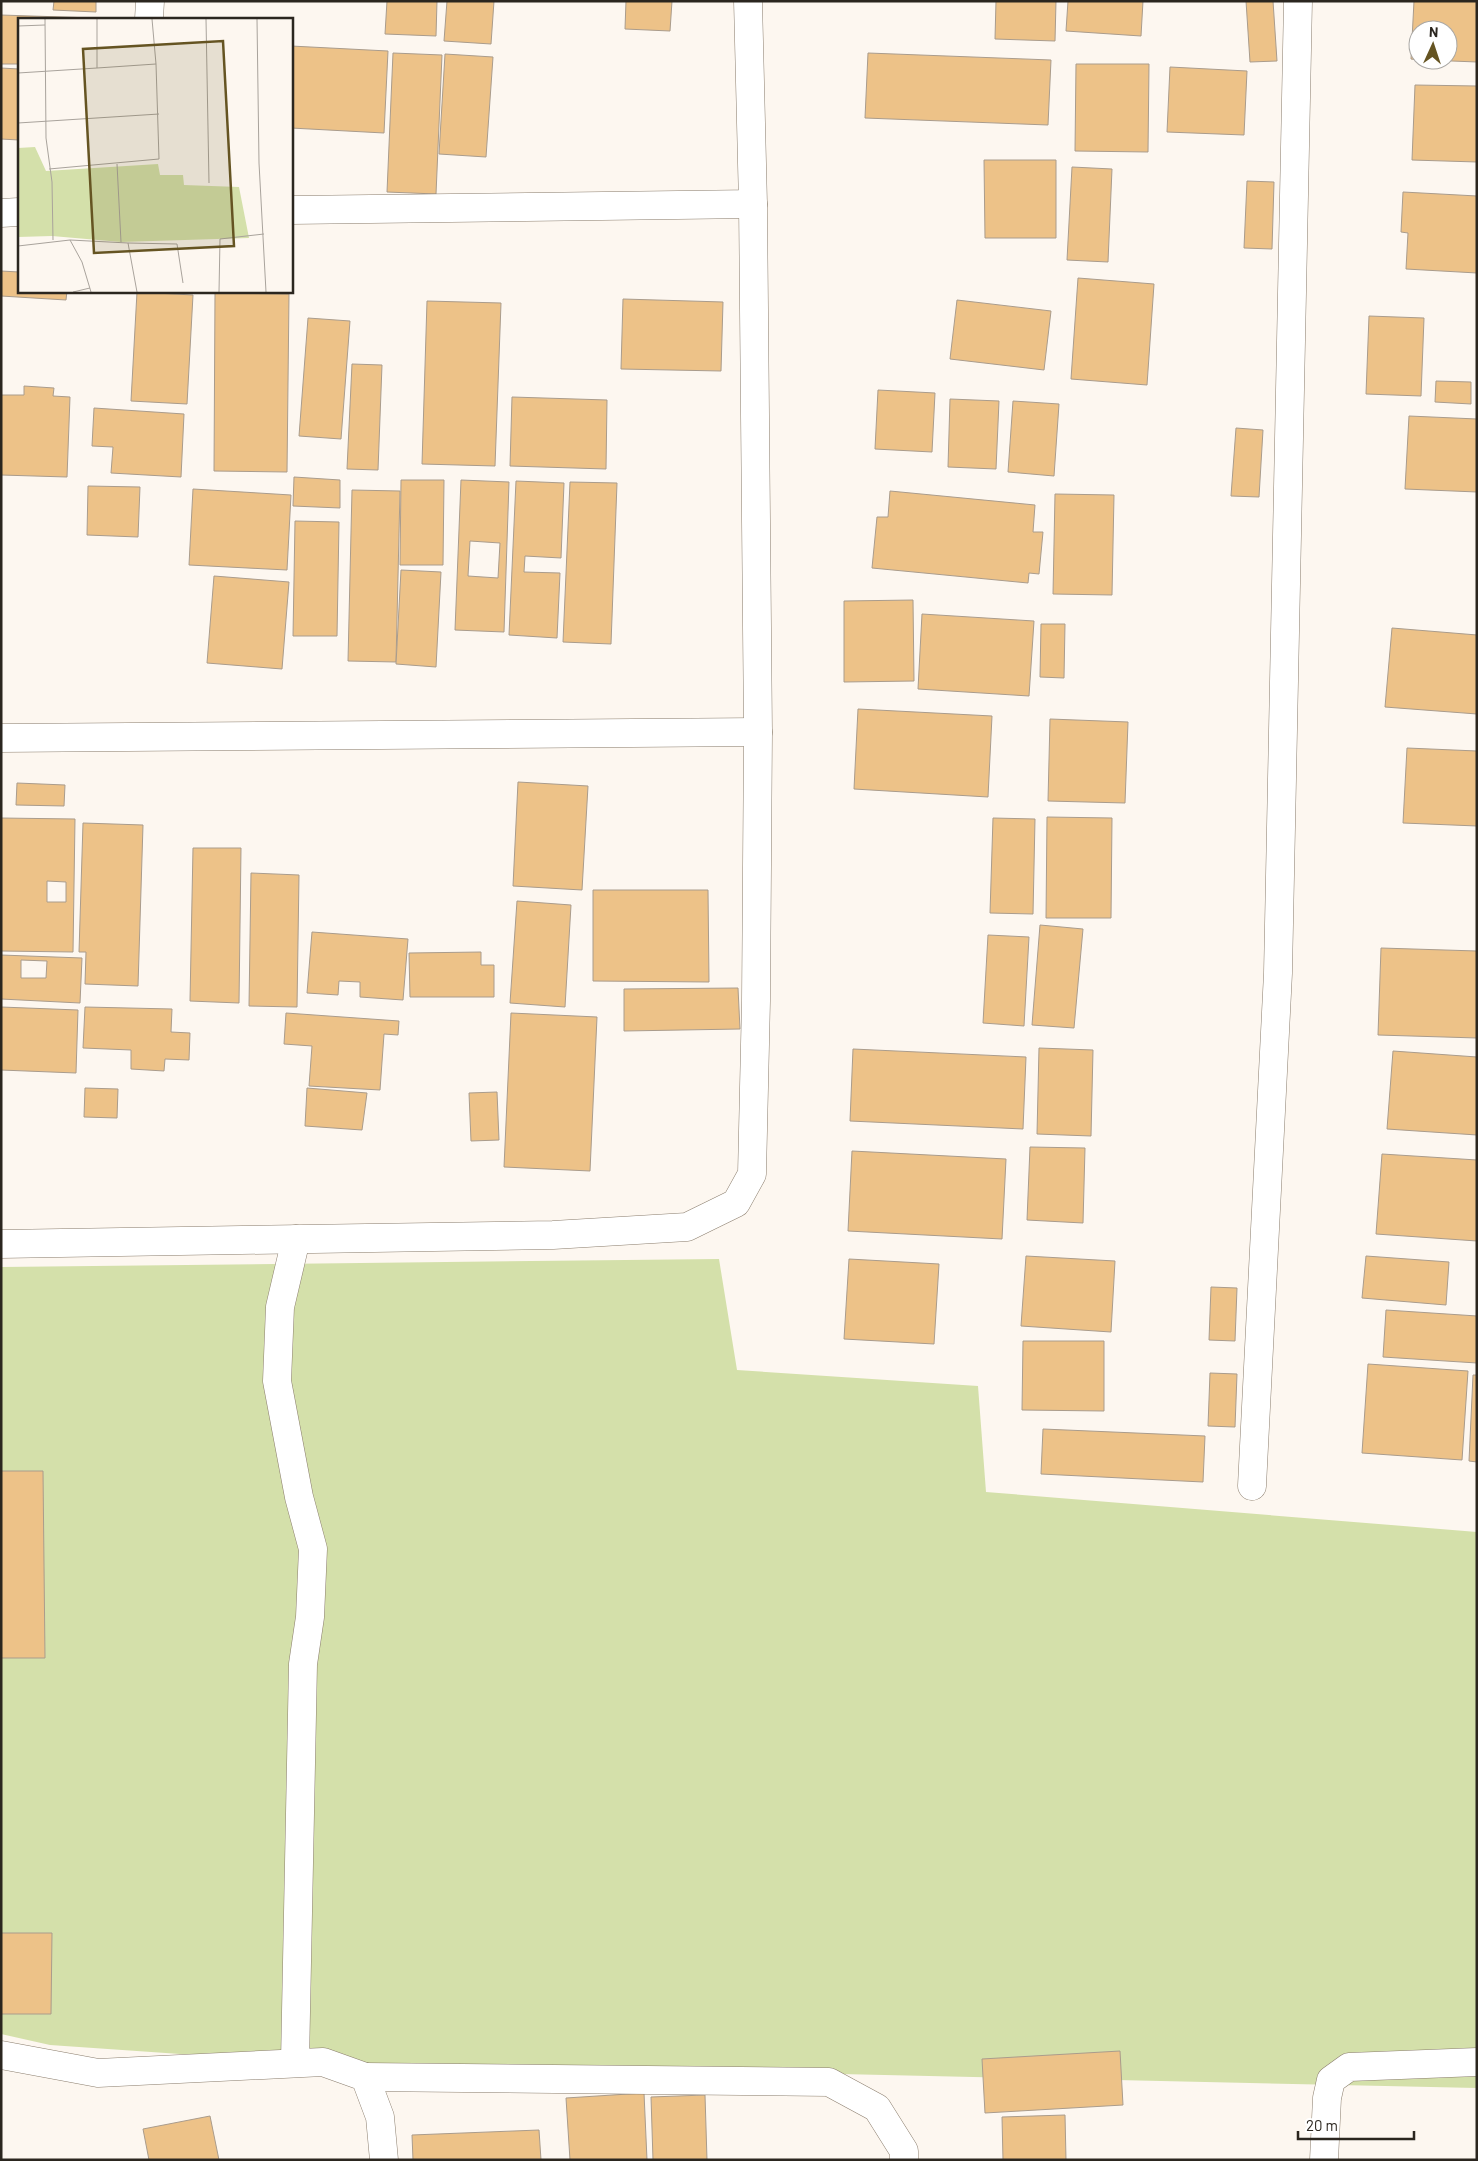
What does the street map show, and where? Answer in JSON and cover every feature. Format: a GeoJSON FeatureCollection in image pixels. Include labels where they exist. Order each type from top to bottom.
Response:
{"type":"FeatureCollection","features":[{"type":"Feature","properties":{"kind":"street"},"geometry":{"type":"LineString","coordinates":[[149,18],[150,1]]}},
{"type":"Feature","properties":{"kind":"street"},"geometry":{"type":"LineString","coordinates":[[1,1244],[553,1235],[687,1227],[736,1203],[752,1174],[758,732],[753,204],[748,1]]}},
{"type":"Feature","properties":{"kind":"street"},"geometry":{"type":"LineString","coordinates":[[1252,1486],[1278,973],[1298,1]]}},
{"type":"Feature","properties":{"kind":"street"},"geometry":{"type":"LineString","coordinates":[[292,210],[753,204]]}},
{"type":"Feature","properties":{"kind":"street"},"geometry":{"type":"LineString","coordinates":[[1,213],[18,212]]}},
{"type":"Feature","properties":{"kind":"street"},"geometry":{"type":"LineString","coordinates":[[1,738],[758,732]]}},
{"type":"Feature","properties":{"kind":"street"},"geometry":{"type":"LineString","coordinates":[[295,2062],[303,1664],[310,1616],[313,1548],[299,1497],[277,1381],[280,1307],[296,1239]]}},
{"type":"Feature","properties":{"kind":"street"},"geometry":{"type":"LineString","coordinates":[[1,2055],[98,2073],[323,2062],[365,2077],[829,2082],[877,2108],[904,2151],[904,2160]]}},
{"type":"Feature","properties":{"kind":"street"},"geometry":{"type":"LineString","coordinates":[[1324,2160],[1327,2098],[1331,2080],[1349,2067],[1477,2062]]}},
{"type":"Feature","properties":{"kind":"street"},"geometry":{"type":"LineString","coordinates":[[365,2077],[380,2117],[384,2160]]}},
{"type":"Feature","properties":{"kind":"green space"},"geometry":{"type":"Polygon","coordinates":[[[719,1259],[737,1370],[978,1386],[986,1492],[1477,1532],[1477,2088],[295,2062],[50,2045],[1,2034],[1,1267],[719,1259]]]}},
{"type":"Feature","properties":{"kind":"building"},"geometry":{"type":"Polygon","coordinates":[[[54,1],[96,1],[96,12],[53,10],[54,1]]]}},
{"type":"Feature","properties":{"kind":"building"},"geometry":{"type":"Polygon","coordinates":[[[387,1],[437,1],[436,36],[385,34],[387,1]]]}},
{"type":"Feature","properties":{"kind":"building"},"geometry":{"type":"Polygon","coordinates":[[[447,1],[494,1],[491,44],[444,41],[447,1]]]}},
{"type":"Feature","properties":{"kind":"building"},"geometry":{"type":"Polygon","coordinates":[[[626,1],[672,1],[670,31],[625,29],[626,1]]]}},
{"type":"Feature","properties":{"kind":"building"},"geometry":{"type":"Polygon","coordinates":[[[996,1],[1056,1],[1055,41],[995,39],[996,1]]]}},
{"type":"Feature","properties":{"kind":"building"},"geometry":{"type":"Polygon","coordinates":[[[1068,1],[1143,1],[1141,36],[1066,31],[1068,1]]]}},
{"type":"Feature","properties":{"kind":"building"},"geometry":{"type":"Polygon","coordinates":[[[1246,1],[1273,1],[1277,61],[1250,62],[1246,1]]]}},
{"type":"Feature","properties":{"kind":"building"},"geometry":{"type":"Polygon","coordinates":[[[1414,1],[1477,1],[1477,62],[1458,61],[1458,20],[1413,20],[1414,1]]]}},
{"type":"Feature","properties":{"kind":"building"},"geometry":{"type":"Polygon","coordinates":[[[1,15],[93,18],[18,18],[18,64],[1,64],[1,15]]]}},
{"type":"Feature","properties":{"kind":"building"},"geometry":{"type":"Polygon","coordinates":[[[292,46],[388,51],[384,133],[292,128],[292,46]]]}},
{"type":"Feature","properties":{"kind":"building"},"geometry":{"type":"Polygon","coordinates":[[[393,53],[442,55],[436,194],[387,192],[393,53]]]}},
{"type":"Feature","properties":{"kind":"building"},"geometry":{"type":"Polygon","coordinates":[[[868,53],[1051,60],[1048,125],[865,118],[868,53]]]}},
{"type":"Feature","properties":{"kind":"building"},"geometry":{"type":"Polygon","coordinates":[[[445,54],[493,57],[486,157],[439,154],[445,54]]]}},
{"type":"Feature","properties":{"kind":"building"},"geometry":{"type":"Polygon","coordinates":[[[1076,64],[1149,64],[1148,152],[1075,151],[1076,64]]]}},
{"type":"Feature","properties":{"kind":"building"},"geometry":{"type":"Polygon","coordinates":[[[1170,67],[1247,71],[1244,135],[1167,132],[1170,67]]]}},
{"type":"Feature","properties":{"kind":"building"},"geometry":{"type":"Polygon","coordinates":[[[1,68],[18,69],[18,140],[1,139],[1,68]]]}},
{"type":"Feature","properties":{"kind":"building"},"geometry":{"type":"Polygon","coordinates":[[[1415,85],[1477,86],[1477,162],[1412,160],[1415,85]]]}},
{"type":"Feature","properties":{"kind":"building"},"geometry":{"type":"Polygon","coordinates":[[[984,160],[1056,160],[1056,238],[985,238],[984,160]]]}},
{"type":"Feature","properties":{"kind":"building"},"geometry":{"type":"Polygon","coordinates":[[[1072,167],[1112,169],[1108,262],[1067,260],[1072,167]]]}},
{"type":"Feature","properties":{"kind":"building"},"geometry":{"type":"Polygon","coordinates":[[[1247,181],[1274,182],[1272,249],[1244,248],[1247,181]]]}},
{"type":"Feature","properties":{"kind":"building"},"geometry":{"type":"Polygon","coordinates":[[[1403,192],[1477,196],[1477,273],[1406,269],[1408,233],[1401,232],[1403,192]]]}},
{"type":"Feature","properties":{"kind":"building"},"geometry":{"type":"Polygon","coordinates":[[[1,271],[18,272],[18,292],[67,292],[66,300],[1,296],[1,271]]]}},
{"type":"Feature","properties":{"kind":"building"},"geometry":{"type":"Polygon","coordinates":[[[1078,278],[1154,284],[1147,385],[1071,379],[1078,278]]]}},
{"type":"Feature","properties":{"kind":"building"},"geometry":{"type":"Polygon","coordinates":[[[137,292],[193,295],[187,404],[131,401],[137,292]]]}},
{"type":"Feature","properties":{"kind":"building"},"geometry":{"type":"Polygon","coordinates":[[[215,293],[289,294],[287,472],[214,471],[215,293]]]}},
{"type":"Feature","properties":{"kind":"building"},"geometry":{"type":"Polygon","coordinates":[[[623,299],[723,302],[721,371],[621,369],[623,299]]]}},
{"type":"Feature","properties":{"kind":"building"},"geometry":{"type":"Polygon","coordinates":[[[957,300],[1051,311],[1044,370],[950,359],[957,300]]]}},
{"type":"Feature","properties":{"kind":"building"},"geometry":{"type":"Polygon","coordinates":[[[427,301],[501,303],[495,466],[422,464],[427,301]]]}},
{"type":"Feature","properties":{"kind":"building"},"geometry":{"type":"Polygon","coordinates":[[[1369,316],[1424,318],[1421,396],[1366,394],[1369,316]]]}},
{"type":"Feature","properties":{"kind":"building"},"geometry":{"type":"Polygon","coordinates":[[[308,318],[350,321],[341,439],[299,436],[308,318]]]}},
{"type":"Feature","properties":{"kind":"building"},"geometry":{"type":"Polygon","coordinates":[[[352,364],[382,365],[378,470],[347,469],[352,364]]]}},
{"type":"Feature","properties":{"kind":"building"},"geometry":{"type":"Polygon","coordinates":[[[1436,381],[1471,382],[1471,404],[1435,402],[1436,381]]]}},
{"type":"Feature","properties":{"kind":"building"},"geometry":{"type":"Polygon","coordinates":[[[24,386],[54,388],[53,396],[70,397],[67,477],[1,475],[1,395],[24,395],[24,386]]]}},
{"type":"Feature","properties":{"kind":"building"},"geometry":{"type":"Polygon","coordinates":[[[878,390],[935,393],[932,452],[875,449],[878,390]]]}},
{"type":"Feature","properties":{"kind":"building"},"geometry":{"type":"Polygon","coordinates":[[[512,397],[607,400],[606,469],[510,466],[512,397]]]}},
{"type":"Feature","properties":{"kind":"building"},"geometry":{"type":"Polygon","coordinates":[[[950,399],[999,401],[996,469],[948,467],[950,399]]]}},
{"type":"Feature","properties":{"kind":"building"},"geometry":{"type":"Polygon","coordinates":[[[1013,401],[1059,404],[1054,476],[1008,472],[1013,401]]]}},
{"type":"Feature","properties":{"kind":"building"},"geometry":{"type":"Polygon","coordinates":[[[94,408],[184,414],[181,477],[111,473],[113,447],[92,446],[94,408]]]}},
{"type":"Feature","properties":{"kind":"building"},"geometry":{"type":"Polygon","coordinates":[[[1409,416],[1477,419],[1477,492],[1405,489],[1409,416]]]}},
{"type":"Feature","properties":{"kind":"building"},"geometry":{"type":"Polygon","coordinates":[[[1236,428],[1263,430],[1259,497],[1231,496],[1236,428]]]}},
{"type":"Feature","properties":{"kind":"building"},"geometry":{"type":"Polygon","coordinates":[[[294,477],[340,480],[340,508],[293,506],[294,477]]]}},
{"type":"Feature","properties":{"kind":"building"},"geometry":{"type":"Polygon","coordinates":[[[401,480],[444,480],[443,565],[400,565],[401,480]]]}},
{"type":"Feature","properties":{"kind":"building"},"geometry":{"type":"Polygon","coordinates":[[[461,480],[509,482],[504,632],[455,630],[461,480]],[[470,541],[468,576],[498,578],[500,543],[470,541]]]}},
{"type":"Feature","properties":{"kind":"building"},"geometry":{"type":"Polygon","coordinates":[[[516,481],[564,483],[561,558],[525,556],[524,572],[560,573],[557,638],[509,635],[516,481]]]}},
{"type":"Feature","properties":{"kind":"building"},"geometry":{"type":"Polygon","coordinates":[[[570,482],[617,483],[611,644],[563,642],[570,482]]]}},
{"type":"Feature","properties":{"kind":"building"},"geometry":{"type":"Polygon","coordinates":[[[88,486],[140,487],[138,537],[87,535],[88,486]]]}},
{"type":"Feature","properties":{"kind":"building"},"geometry":{"type":"Polygon","coordinates":[[[193,489],[291,495],[287,570],[189,565],[193,489]]]}},
{"type":"Feature","properties":{"kind":"building"},"geometry":{"type":"Polygon","coordinates":[[[352,490],[400,491],[396,662],[348,661],[352,490]]]}},
{"type":"Feature","properties":{"kind":"building"},"geometry":{"type":"Polygon","coordinates":[[[890,491],[1035,505],[1033,532],[1043,532],[1039,574],[1029,573],[1028,583],[872,568],[877,517],[888,517],[890,491]]]}},
{"type":"Feature","properties":{"kind":"building"},"geometry":{"type":"Polygon","coordinates":[[[1055,494],[1114,495],[1112,595],[1053,594],[1055,494]]]}},
{"type":"Feature","properties":{"kind":"building"},"geometry":{"type":"Polygon","coordinates":[[[295,521],[339,522],[337,636],[293,636],[295,521]]]}},
{"type":"Feature","properties":{"kind":"building"},"geometry":{"type":"Polygon","coordinates":[[[401,570],[441,572],[436,667],[396,664],[401,570]]]}},
{"type":"Feature","properties":{"kind":"building"},"geometry":{"type":"Polygon","coordinates":[[[214,576],[289,582],[282,669],[207,663],[214,576]]]}},
{"type":"Feature","properties":{"kind":"building"},"geometry":{"type":"Polygon","coordinates":[[[913,600],[914,681],[844,682],[844,601],[913,600]]]}},
{"type":"Feature","properties":{"kind":"building"},"geometry":{"type":"Polygon","coordinates":[[[922,614],[1034,621],[1029,696],[918,689],[922,614]]]}},
{"type":"Feature","properties":{"kind":"building"},"geometry":{"type":"Polygon","coordinates":[[[1041,624],[1065,624],[1064,678],[1040,677],[1041,624]]]}},
{"type":"Feature","properties":{"kind":"building"},"geometry":{"type":"Polygon","coordinates":[[[1392,628],[1477,635],[1477,714],[1385,707],[1392,628]]]}},
{"type":"Feature","properties":{"kind":"building"},"geometry":{"type":"Polygon","coordinates":[[[858,709],[992,716],[988,797],[854,789],[858,709]]]}},
{"type":"Feature","properties":{"kind":"building"},"geometry":{"type":"Polygon","coordinates":[[[1050,719],[1128,722],[1125,803],[1048,801],[1050,719]]]}},
{"type":"Feature","properties":{"kind":"building"},"geometry":{"type":"Polygon","coordinates":[[[1407,748],[1477,751],[1477,826],[1403,823],[1407,748]]]}},
{"type":"Feature","properties":{"kind":"building"},"geometry":{"type":"Polygon","coordinates":[[[518,782],[588,786],[582,890],[513,886],[518,782]]]}},
{"type":"Feature","properties":{"kind":"building"},"geometry":{"type":"Polygon","coordinates":[[[17,783],[65,785],[64,806],[16,805],[17,783]]]}},
{"type":"Feature","properties":{"kind":"building"},"geometry":{"type":"Polygon","coordinates":[[[1047,817],[1112,818],[1111,918],[1046,918],[1047,817]]]}},
{"type":"Feature","properties":{"kind":"building"},"geometry":{"type":"Polygon","coordinates":[[[1,818],[75,819],[73,952],[1,951],[1,818]],[[47,881],[47,902],[66,902],[66,882],[47,881]]]}},
{"type":"Feature","properties":{"kind":"building"},"geometry":{"type":"Polygon","coordinates":[[[993,818],[1035,819],[1033,914],[990,913],[993,818]]]}},
{"type":"Feature","properties":{"kind":"building"},"geometry":{"type":"Polygon","coordinates":[[[83,823],[143,825],[138,986],[85,984],[86,952],[79,952],[83,823]]]}},
{"type":"Feature","properties":{"kind":"building"},"geometry":{"type":"Polygon","coordinates":[[[193,848],[241,848],[239,1003],[190,1001],[193,848]]]}},
{"type":"Feature","properties":{"kind":"building"},"geometry":{"type":"Polygon","coordinates":[[[251,873],[299,875],[297,1007],[249,1006],[251,873]]]}},
{"type":"Feature","properties":{"kind":"building"},"geometry":{"type":"Polygon","coordinates":[[[593,890],[708,890],[709,982],[593,981],[593,890]]]}},
{"type":"Feature","properties":{"kind":"building"},"geometry":{"type":"Polygon","coordinates":[[[517,901],[571,905],[565,1007],[510,1003],[517,901]]]}},
{"type":"Feature","properties":{"kind":"building"},"geometry":{"type":"Polygon","coordinates":[[[1040,925],[1083,929],[1074,1028],[1032,1025],[1040,925]]]}},
{"type":"Feature","properties":{"kind":"building"},"geometry":{"type":"Polygon","coordinates":[[[312,932],[408,939],[403,1000],[360,997],[360,982],[339,981],[338,995],[307,993],[312,932]]]}},
{"type":"Feature","properties":{"kind":"building"},"geometry":{"type":"Polygon","coordinates":[[[988,935],[1029,937],[1024,1026],[983,1023],[988,935]]]}},
{"type":"Feature","properties":{"kind":"building"},"geometry":{"type":"Polygon","coordinates":[[[1381,948],[1477,951],[1477,1038],[1378,1035],[1381,948]]]}},
{"type":"Feature","properties":{"kind":"building"},"geometry":{"type":"Polygon","coordinates":[[[481,952],[481,965],[494,965],[494,997],[410,997],[409,953],[481,952]]]}},
{"type":"Feature","properties":{"kind":"building"},"geometry":{"type":"Polygon","coordinates":[[[1,955],[82,958],[80,1003],[1,999],[1,955]],[[21,960],[21,978],[46,978],[47,961],[21,960]]]}},
{"type":"Feature","properties":{"kind":"building"},"geometry":{"type":"Polygon","coordinates":[[[738,988],[740,1029],[624,1031],[624,989],[738,988]]]}},
{"type":"Feature","properties":{"kind":"building"},"geometry":{"type":"Polygon","coordinates":[[[1,1007],[78,1010],[76,1073],[1,1070],[1,1007]]]}},
{"type":"Feature","properties":{"kind":"building"},"geometry":{"type":"Polygon","coordinates":[[[85,1007],[172,1009],[171,1032],[190,1033],[189,1060],[165,1059],[164,1071],[131,1069],[131,1050],[83,1048],[85,1007]]]}},
{"type":"Feature","properties":{"kind":"building"},"geometry":{"type":"Polygon","coordinates":[[[286,1013],[399,1021],[398,1035],[384,1034],[380,1090],[309,1086],[312,1046],[284,1044],[286,1013]]]}},
{"type":"Feature","properties":{"kind":"building"},"geometry":{"type":"Polygon","coordinates":[[[511,1013],[597,1017],[590,1171],[504,1167],[511,1013]]]}},
{"type":"Feature","properties":{"kind":"building"},"geometry":{"type":"Polygon","coordinates":[[[1039,1048],[1093,1050],[1091,1136],[1037,1134],[1039,1048]]]}},
{"type":"Feature","properties":{"kind":"building"},"geometry":{"type":"Polygon","coordinates":[[[853,1049],[1026,1057],[1023,1129],[850,1121],[853,1049]]]}},
{"type":"Feature","properties":{"kind":"building"},"geometry":{"type":"Polygon","coordinates":[[[1393,1051],[1477,1057],[1477,1135],[1387,1129],[1393,1051]]]}},
{"type":"Feature","properties":{"kind":"building"},"geometry":{"type":"Polygon","coordinates":[[[85,1088],[118,1089],[117,1118],[84,1117],[85,1088]]]}},
{"type":"Feature","properties":{"kind":"building"},"geometry":{"type":"Polygon","coordinates":[[[307,1088],[367,1093],[362,1130],[305,1126],[307,1088]]]}},
{"type":"Feature","properties":{"kind":"building"},"geometry":{"type":"Polygon","coordinates":[[[497,1092],[499,1140],[471,1141],[469,1093],[497,1092]]]}},
{"type":"Feature","properties":{"kind":"building"},"geometry":{"type":"Polygon","coordinates":[[[1030,1147],[1085,1148],[1083,1223],[1027,1220],[1030,1147]]]}},
{"type":"Feature","properties":{"kind":"building"},"geometry":{"type":"Polygon","coordinates":[[[852,1151],[1006,1159],[1002,1239],[848,1231],[852,1151]]]}},
{"type":"Feature","properties":{"kind":"building"},"geometry":{"type":"Polygon","coordinates":[[[1382,1154],[1477,1160],[1477,1241],[1376,1234],[1382,1154]]]}},
{"type":"Feature","properties":{"kind":"building"},"geometry":{"type":"Polygon","coordinates":[[[1026,1256],[1115,1261],[1111,1332],[1021,1326],[1026,1256]]]}},
{"type":"Feature","properties":{"kind":"building"},"geometry":{"type":"Polygon","coordinates":[[[1366,1256],[1449,1262],[1446,1305],[1362,1298],[1366,1256]]]}},
{"type":"Feature","properties":{"kind":"building"},"geometry":{"type":"Polygon","coordinates":[[[849,1259],[939,1264],[934,1344],[844,1339],[849,1259]]]}},
{"type":"Feature","properties":{"kind":"building"},"geometry":{"type":"Polygon","coordinates":[[[1211,1287],[1237,1288],[1235,1341],[1209,1340],[1211,1287]]]}},
{"type":"Feature","properties":{"kind":"building"},"geometry":{"type":"Polygon","coordinates":[[[1386,1310],[1477,1316],[1477,1363],[1383,1357],[1386,1310]]]}},
{"type":"Feature","properties":{"kind":"building"},"geometry":{"type":"Polygon","coordinates":[[[1023,1341],[1104,1341],[1104,1411],[1022,1410],[1023,1341]]]}},
{"type":"Feature","properties":{"kind":"building"},"geometry":{"type":"Polygon","coordinates":[[[1368,1364],[1468,1371],[1462,1460],[1362,1453],[1368,1364]]]}},
{"type":"Feature","properties":{"kind":"building"},"geometry":{"type":"Polygon","coordinates":[[[1210,1373],[1237,1374],[1235,1427],[1208,1426],[1210,1373]]]}},
{"type":"Feature","properties":{"kind":"building"},"geometry":{"type":"Polygon","coordinates":[[[1473,1375],[1477,1375],[1477,1462],[1469,1461],[1473,1375]]]}},
{"type":"Feature","properties":{"kind":"building"},"geometry":{"type":"Polygon","coordinates":[[[1043,1429],[1205,1436],[1203,1482],[1041,1474],[1043,1429]]]}},
{"type":"Feature","properties":{"kind":"building"},"geometry":{"type":"Polygon","coordinates":[[[1,1471],[43,1471],[45,1658],[1,1658],[1,1471]]]}},
{"type":"Feature","properties":{"kind":"building"},"geometry":{"type":"Polygon","coordinates":[[[1,1933],[52,1933],[51,2014],[1,2014],[1,1933]]]}},
{"type":"Feature","properties":{"kind":"building"},"geometry":{"type":"Polygon","coordinates":[[[1120,2051],[1123,2105],[985,2113],[982,2059],[1120,2051]]]}},
{"type":"Feature","properties":{"kind":"building"},"geometry":{"type":"Polygon","coordinates":[[[644,2093],[647,2160],[570,2160],[566,2098],[644,2093]]]}},
{"type":"Feature","properties":{"kind":"building"},"geometry":{"type":"Polygon","coordinates":[[[705,2095],[707,2160],[653,2160],[651,2097],[705,2095]]]}},
{"type":"Feature","properties":{"kind":"building"},"geometry":{"type":"Polygon","coordinates":[[[1065,2115],[1066,2160],[1003,2160],[1002,2117],[1065,2115]]]}},
{"type":"Feature","properties":{"kind":"building"},"geometry":{"type":"Polygon","coordinates":[[[210,2116],[219,2160],[149,2160],[143,2129],[210,2116]]]}},
{"type":"Feature","properties":{"kind":"building"},"geometry":{"type":"Polygon","coordinates":[[[539,2130],[541,2160],[413,2160],[412,2135],[539,2130]]]}}]}
